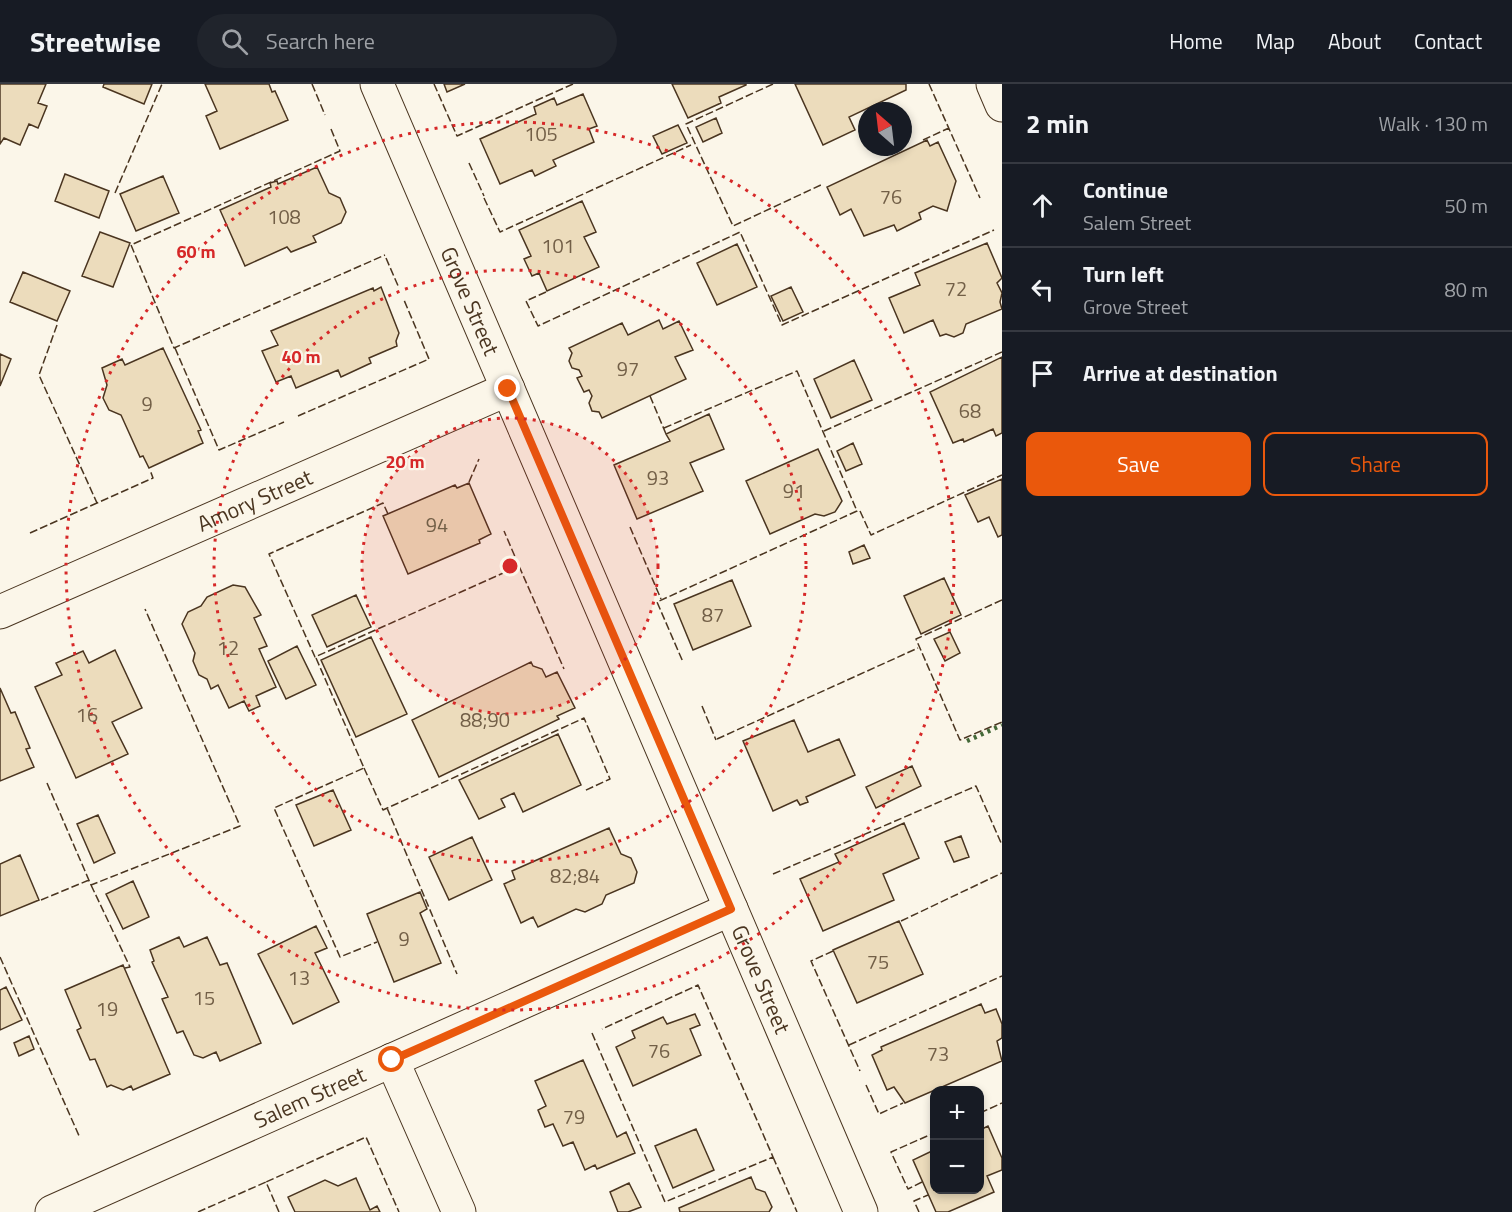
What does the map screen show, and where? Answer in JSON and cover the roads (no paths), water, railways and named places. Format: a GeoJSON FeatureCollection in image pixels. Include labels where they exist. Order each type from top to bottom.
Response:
{"type":"FeatureCollection","features":[{"type":"Feature","properties":{"kind":"street","name":"Grove Street"},"geometry":{"type":"LineString","coordinates":[[377,84],[861,1212]]}},
{"type":"Feature","properties":{"kind":"street"},"geometry":{"type":"LineString","coordinates":[[993,84],[1002,105]]}},
{"type":"Feature","properties":{"kind":"street","name":"Amory Street"},"geometry":{"type":"LineString","coordinates":[[0,612],[508,389]]}},
{"type":"Feature","properties":{"kind":"street","name":"Salem Street"},"geometry":{"type":"LineString","coordinates":[[52,1212],[731,909]]}},
{"type":"Feature","properties":{"kind":"street"},"geometry":{"type":"LineString","coordinates":[[392,1060],[459,1212]]}}]}
